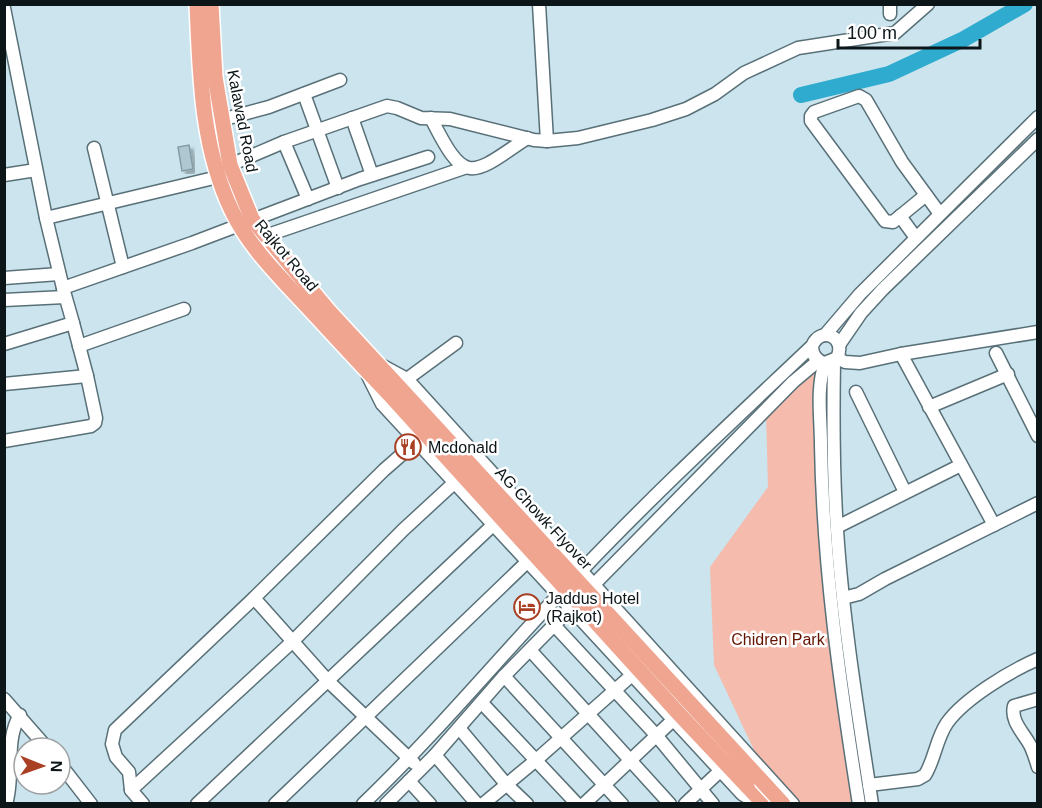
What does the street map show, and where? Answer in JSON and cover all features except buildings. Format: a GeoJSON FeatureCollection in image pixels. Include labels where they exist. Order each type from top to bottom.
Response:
{"type":"FeatureCollection","features":[{"type":"Feature","properties":{"kind":"main road","name":"Rajkot Road"},"geometry":{"type":"LineString","coordinates":[[197,4],[204,107],[210,145],[218,177],[245,222],[246,237],[282,269],[371,366]]}},
{"type":"Feature","properties":{"kind":"main road","name":"Kalawad Road"},"geometry":{"type":"LineString","coordinates":[[211,4],[215,77],[221,120],[245,222],[265,236],[282,269]]}},
{"type":"Feature","properties":{"kind":"main road","name":"AG Chowk Flyover"},"geometry":{"type":"LineString","coordinates":[[371,366],[399,387],[783,804]]}},
{"type":"Feature","properties":{"kind":"main road","name":"AG Chowk Flyover"},"geometry":{"type":"LineString","coordinates":[[399,387],[672,707],[764,804]]}},
{"type":"Feature","properties":{"kind":"street"},"geometry":{"type":"LineString","coordinates":[[539,4],[546,141]]}},
{"type":"Feature","properties":{"kind":"street"},"geometry":{"type":"LineString","coordinates":[[46,218],[218,177],[230,165],[284,142],[387,106],[421,118],[468,123],[527,138],[546,141],[578,138],[652,120],[686,109],[715,94],[744,73],[798,48],[895,33],[928,4]]}},
{"type":"Feature","properties":{"kind":"street"},"geometry":{"type":"LineString","coordinates":[[4,441],[91,426],[95,423],[96,418],[46,218],[5,16]]}},
{"type":"Feature","properties":{"kind":"street"},"geometry":{"type":"LineString","coordinates":[[221,120],[304,94],[340,80]]}},
{"type":"Feature","properties":{"kind":"street"},"geometry":{"type":"LineString","coordinates":[[304,94],[338,188]]}},
{"type":"Feature","properties":{"kind":"street"},"geometry":{"type":"LineString","coordinates":[[926,195],[892,222],[885,221],[811,121],[811,116],[814,112],[859,96],[866,100],[902,162],[940,214]]}},
{"type":"Feature","properties":{"kind":"street"},"geometry":{"type":"LineString","coordinates":[[363,804],[410,759],[582,570],[653,498],[812,346],[817,338],[825,335],[845,310],[1038,117]]}},
{"type":"Feature","properties":{"kind":"street"},"geometry":{"type":"LineString","coordinates":[[352,118],[372,175]]}},
{"type":"Feature","properties":{"kind":"street"},"geometry":{"type":"LineString","coordinates":[[431,118],[441,139],[464,168]]}},
{"type":"Feature","properties":{"kind":"street"},"geometry":{"type":"LineString","coordinates":[[265,236],[464,168],[475,170],[487,166],[527,138]]}},
{"type":"Feature","properties":{"kind":"street"},"geometry":{"type":"LineString","coordinates":[[859,804],[844,707],[827,541],[822,474],[820,383],[828,360],[861,313],[1038,139]]}},
{"type":"Feature","properties":{"kind":"street"},"geometry":{"type":"LineString","coordinates":[[284,142],[308,199]]}},
{"type":"Feature","properties":{"kind":"street"},"geometry":{"type":"LineString","coordinates":[[94,148],[123,267]]}},
{"type":"Feature","properties":{"kind":"street"},"geometry":{"type":"LineString","coordinates":[[4,300],[64,293],[123,267],[372,175],[428,157]]}},
{"type":"Feature","properties":{"kind":"street"},"geometry":{"type":"LineString","coordinates":[[4,175],[36,170]]}},
{"type":"Feature","properties":{"kind":"street"},"geometry":{"type":"LineString","coordinates":[[900,216],[916,238]]}},
{"type":"Feature","properties":{"kind":"street"},"geometry":{"type":"LineString","coordinates":[[4,278],[59,274]]}},
{"type":"Feature","properties":{"kind":"street"},"geometry":{"type":"LineString","coordinates":[[79,346],[184,309]]}},
{"type":"Feature","properties":{"kind":"street"},"geometry":{"type":"LineString","coordinates":[[4,344],[72,323]]}},
{"type":"Feature","properties":{"kind":"street"},"geometry":{"type":"LineString","coordinates":[[812,346],[813,355],[828,360],[860,363],[901,354],[1038,332]]}},
{"type":"Feature","properties":{"kind":"street"},"geometry":{"type":"LineString","coordinates":[[825,335],[834,337],[839,345]]}},
{"type":"Feature","properties":{"kind":"street"},"geometry":{"type":"LineString","coordinates":[[456,343],[399,387],[582,570],[793,804]]}},
{"type":"Feature","properties":{"kind":"street"},"geometry":{"type":"LineString","coordinates":[[996,353],[1037,432]]}},
{"type":"Feature","properties":{"kind":"street"},"geometry":{"type":"LineString","coordinates":[[901,354],[994,525]]}},
{"type":"Feature","properties":{"kind":"street"},"geometry":{"type":"LineString","coordinates":[[828,360],[843,598],[872,804]]}},
{"type":"Feature","properties":{"kind":"street"},"geometry":{"type":"LineString","coordinates":[[386,804],[435,755],[504,676],[793,382],[828,360]]}},
{"type":"Feature","properties":{"kind":"street"},"geometry":{"type":"LineString","coordinates":[[371,366],[382,404],[720,771],[742,794],[759,804]]}},
{"type":"Feature","properties":{"kind":"street"},"geometry":{"type":"LineString","coordinates":[[929,407],[1008,374]]}},
{"type":"Feature","properties":{"kind":"street"},"geometry":{"type":"LineString","coordinates":[[4,384],[87,376]]}},
{"type":"Feature","properties":{"kind":"street"},"geometry":{"type":"LineString","coordinates":[[856,392],[905,492]]}},
{"type":"Feature","properties":{"kind":"street"},"geometry":{"type":"LineString","coordinates":[[143,804],[131,790],[129,772],[116,757],[112,744],[115,730],[384,470],[416,442]]}},
{"type":"Feature","properties":{"kind":"street"},"geometry":{"type":"LineString","coordinates":[[837,527],[961,465]]}},
{"type":"Feature","properties":{"kind":"street"},"geometry":{"type":"LineString","coordinates":[[131,790],[292,642],[403,530],[454,483]]}},
{"type":"Feature","properties":{"kind":"street"},"geometry":{"type":"LineString","coordinates":[[843,598],[859,594],[1038,503]]}},
{"type":"Feature","properties":{"kind":"street"},"geometry":{"type":"LineString","coordinates":[[197,804],[493,525]]}},
{"type":"Feature","properties":{"kind":"street"},"geometry":{"type":"LineString","coordinates":[[275,804],[527,562]]}},
{"type":"Feature","properties":{"kind":"street"},"geometry":{"type":"LineString","coordinates":[[254,598],[328,681],[420,769]]}},
{"type":"Feature","properties":{"kind":"street"},"geometry":{"type":"LineString","coordinates":[[554,625],[656,735],[713,804]]}},
{"type":"Feature","properties":{"kind":"street"},"geometry":{"type":"LineString","coordinates":[[530,650],[670,804]]}},
{"type":"Feature","properties":{"kind":"street"},"geometry":{"type":"LineString","coordinates":[[869,784],[918,779],[925,775],[946,724],[963,706],[1016,668],[1038,659]]}},
{"type":"Feature","properties":{"kind":"street"},"geometry":{"type":"LineString","coordinates":[[483,804],[632,675]]}},
{"type":"Feature","properties":{"kind":"street"},"geometry":{"type":"LineString","coordinates":[[504,676],[622,804]]}},
{"type":"Feature","properties":{"kind":"street"},"geometry":{"type":"LineString","coordinates":[[4,699],[37,736]]}},
{"type":"Feature","properties":{"kind":"street"},"geometry":{"type":"LineString","coordinates":[[1038,699],[1014,706],[1012,712],[1014,720],[1031,747],[1038,767]]}},
{"type":"Feature","properties":{"kind":"street"},"geometry":{"type":"LineString","coordinates":[[482,703],[577,804]]}},
{"type":"Feature","properties":{"kind":"street"},"geometry":{"type":"LineString","coordinates":[[6,804],[10,786],[12,733],[20,715]]}},
{"type":"Feature","properties":{"kind":"street"},"geometry":{"type":"LineString","coordinates":[[584,804],[674,720]]}},
{"type":"Feature","properties":{"kind":"street"},"geometry":{"type":"LineString","coordinates":[[459,728],[506,784],[527,804]]}},
{"type":"Feature","properties":{"kind":"street"},"geometry":{"type":"LineString","coordinates":[[435,755],[477,804]]}},
{"type":"Feature","properties":{"kind":"street"},"geometry":{"type":"LineString","coordinates":[[685,804],[720,771]]}},
{"type":"Feature","properties":{"kind":"street"},"geometry":{"type":"LineString","coordinates":[[72,779],[92,804]]}},
{"type":"Feature","properties":{"kind":"street"},"geometry":{"type":"LineString","coordinates":[[408,781],[430,804]]}},
{"type":"Feature","properties":{"kind":"green space","name":"Chidren Park"},"geometry":{"type":"Polygon","coordinates":[[[815,368],[862,803],[797,803],[762,767],[714,665],[710,567],[768,487],[766,413],[815,368]]]}},
{"type":"Feature","properties":{"kind":"waterway"},"geometry":{"type":"LineString","coordinates":[[801,95],[889,74],[964,39],[1025,4]]}},
{"type":"Feature","properties":{"kind":"place","name":"Mcdonald"},"geometry":{"type":"Point","coordinates":[408,447]}},
{"type":"Feature","properties":{"kind":"place","name":"Jaddus Hotel (Rajkot)"},"geometry":{"type":"Point","coordinates":[527,607]}}]}
